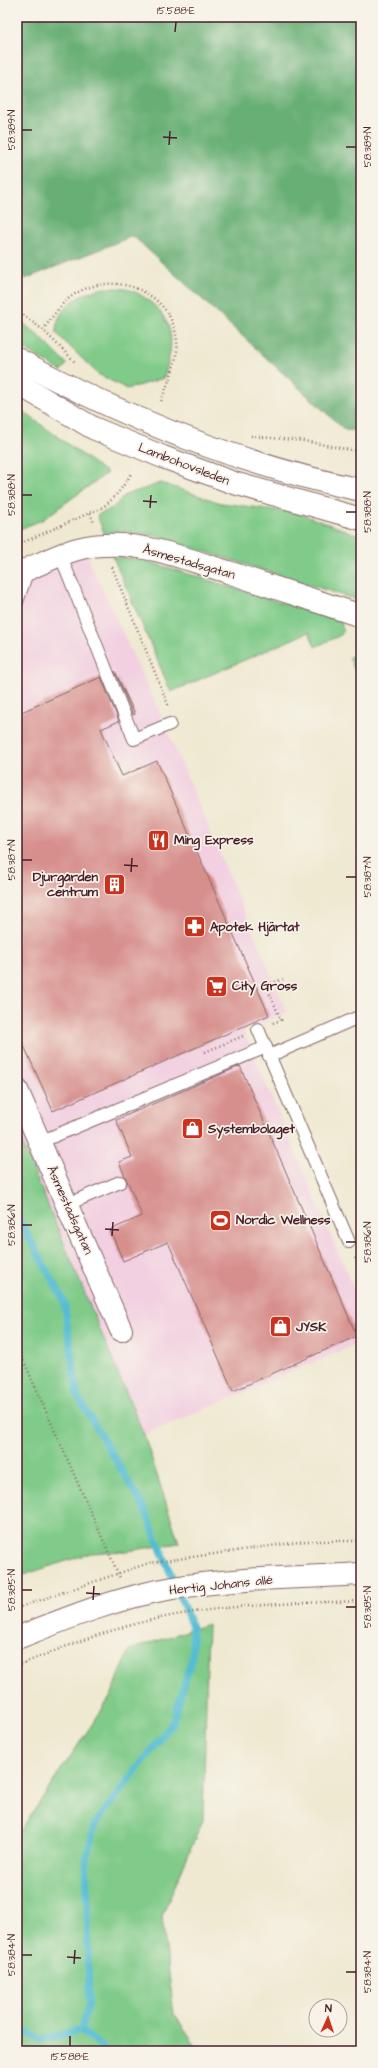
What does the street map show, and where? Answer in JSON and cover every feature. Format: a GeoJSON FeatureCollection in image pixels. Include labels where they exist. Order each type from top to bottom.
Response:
{"type":"FeatureCollection","features":[{"type":"Feature","properties":{"kind":"street","name":"Lambohovsleden"},"geometry":{"type":"LineString","coordinates":[[17,359],[71,389],[137,419],[239,457],[325,482],[361,490]]}},
{"type":"Feature","properties":{"kind":"street","name":"Lambohovsleden"},"geometry":{"type":"LineString","coordinates":[[17,383],[93,428],[163,457],[234,483],[361,519]]}},
{"type":"Feature","properties":{"kind":"street","name":"Åsmestadsgatan"},"geometry":{"type":"LineString","coordinates":[[23,571],[60,554],[102,545],[133,546],[162,553],[361,616]]}},
{"type":"Feature","properties":{"kind":"street","name":"Åsmestadsgatan"},"geometry":{"type":"LineString","coordinates":[[17,1090],[68,1204],[121,1330]]}},
{"type":"Feature","properties":{"kind":"street","name":"Hertig Johans allé"},"geometry":{"type":"LineString","coordinates":[[17,1638],[64,1618],[141,1595],[209,1583],[359,1566]]}},
{"type":"Feature","properties":{"kind":"lane"},"geometry":{"type":"LineString","coordinates":[[60,554],[134,739],[171,719]]}},
{"type":"Feature","properties":{"kind":"lane"},"geometry":{"type":"LineString","coordinates":[[17,602],[23,571]]}},
{"type":"Feature","properties":{"kind":"lane"},"geometry":{"type":"LineString","coordinates":[[40,1142],[268,1051],[361,1016]]}},
{"type":"Feature","properties":{"kind":"lane"},"geometry":{"type":"LineString","coordinates":[[258,1029],[349,1242]]}},
{"type":"Feature","properties":{"kind":"lane"},"geometry":{"type":"LineString","coordinates":[[68,1204],[120,1182]]}},
{"type":"Feature","properties":{"kind":"path"},"geometry":{"type":"LineString","coordinates":[[43,330],[61,304],[86,288],[112,283],[138,288],[161,304],[168,313],[175,328],[177,341],[176,357],[161,402]]}},
{"type":"Feature","properties":{"kind":"path"},"geometry":{"type":"LineString","coordinates":[[17,310],[43,330],[80,367]]}},
{"type":"Feature","properties":{"kind":"path"},"geometry":{"type":"LineString","coordinates":[[248,435],[304,441],[361,452]]}},
{"type":"Feature","properties":{"kind":"path"},"geometry":{"type":"LineString","coordinates":[[17,545],[103,507],[113,500],[125,485],[132,472]]}},
{"type":"Feature","properties":{"kind":"path"},"geometry":{"type":"LineString","coordinates":[[90,513],[171,719]]}},
{"type":"Feature","properties":{"kind":"path"},"geometry":{"type":"LineString","coordinates":[[258,1029],[281,1020],[266,985],[283,978]]}},
{"type":"Feature","properties":{"kind":"path"},"geometry":{"type":"LineString","coordinates":[[17,1346],[118,1573]]}},
{"type":"Feature","properties":{"kind":"path"},"geometry":{"type":"LineString","coordinates":[[359,1566],[359,1540],[361,1532]]}},
{"type":"Feature","properties":{"kind":"path"},"geometry":{"type":"LineString","coordinates":[[17,1608],[118,1573],[149,1564],[306,1541],[359,1540]]}},
{"type":"Feature","properties":{"kind":"path"},"geometry":{"type":"LineString","coordinates":[[17,1666],[101,1634],[182,1614],[217,1609],[361,1601]]}},
{"type":"Feature","properties":{"kind":"shaded area"},"geometry":{"type":"Polygon","coordinates":[[[79,539],[160,713],[287,1012],[243,1030],[361,1306],[361,1342],[144,1435],[17,1131],[17,566],[79,539]]]}},
{"type":"Feature","properties":{"kind":"green space"},"geometry":{"type":"Polygon","coordinates":[[[17,17],[361,17],[361,431],[345,430],[133,236],[25,279],[17,271],[17,17]]]}},
{"type":"Feature","properties":{"kind":"green space"},"geometry":{"type":"Polygon","coordinates":[[[105,288],[127,289],[139,294],[151,303],[165,319],[170,332],[171,343],[170,355],[164,378],[127,389],[98,374],[56,333],[57,324],[65,308],[79,297],[105,288]]]}},
{"type":"Feature","properties":{"kind":"green space"},"geometry":{"type":"Polygon","coordinates":[[[17,318],[41,338],[67,364],[61,371],[17,344],[17,318]]]}},
{"type":"Feature","properties":{"kind":"green space"},"geometry":{"type":"Polygon","coordinates":[[[17,407],[107,473],[42,520],[17,530],[17,407]]]}},
{"type":"Feature","properties":{"kind":"green space"},"geometry":{"type":"Polygon","coordinates":[[[161,483],[221,503],[298,513],[361,536],[361,601],[152,535],[122,531],[104,533],[97,515],[113,508],[125,495],[161,483]]]}},
{"type":"Feature","properties":{"kind":"green space"},"geometry":{"type":"Polygon","coordinates":[[[113,557],[143,560],[341,621],[343,631],[341,635],[315,647],[309,632],[171,692],[113,557]]]}},
{"type":"Feature","properties":{"kind":"green space"},"geometry":{"type":"Polygon","coordinates":[[[361,652],[361,685],[349,657],[361,652]]]}},
{"type":"Feature","properties":{"kind":"green space"},"geometry":{"type":"Polygon","coordinates":[[[17,1131],[144,1435],[179,1543],[127,1551],[91,1553],[17,1577],[17,1131]]]}},
{"type":"Feature","properties":{"kind":"green space"},"geometry":{"type":"Polygon","coordinates":[[[208,1624],[203,1820],[162,1916],[174,2014],[200,2051],[17,2051],[17,1836],[111,1696],[129,1650],[208,1624]]]}},
{"type":"Feature","properties":{"kind":"building"},"geometry":{"type":"Polygon","coordinates":[[[115,671],[135,714],[133,715],[115,671]]]}},
{"type":"Feature","properties":{"kind":"building","name":"Djurgården centrum"},"geometry":{"type":"Polygon","coordinates":[[[101,677],[119,721],[101,729],[122,776],[157,761],[269,1015],[53,1111],[17,1030],[17,714],[101,677]]]}},
{"type":"Feature","properties":{"kind":"building"},"geometry":{"type":"Polygon","coordinates":[[[240,1066],[357,1336],[233,1391],[168,1242],[123,1261],[110,1230],[142,1216],[119,1162],[132,1157],[116,1120],[240,1066]]]}},
{"type":"Feature","properties":{"kind":"waterway"},"geometry":{"type":"LineString","coordinates":[[17,1216],[64,1301],[77,1395],[144,1508],[192,1627],[192,1658],[173,1722],[95,1824],[86,1859],[89,2003],[81,2030],[41,2040],[17,2028]]}},
{"type":"Feature","properties":{"kind":"waterway"},"geometry":{"type":"LineString","coordinates":[[81,2030],[106,2051]]}},
{"type":"Feature","properties":{"kind":"place","name":"Ming Express"},"geometry":{"type":"Point","coordinates":[159,840]}},
{"type":"Feature","properties":{"kind":"place","name":"Djurgården centrum"},"geometry":{"type":"Point","coordinates":[114,884]}},
{"type":"Feature","properties":{"kind":"place","name":"Apotek Hjärtat"},"geometry":{"type":"Point","coordinates":[194,927]}},
{"type":"Feature","properties":{"kind":"place","name":"City Gross"},"geometry":{"type":"Point","coordinates":[217,986]}},
{"type":"Feature","properties":{"kind":"place","name":"Systembolaget"},"geometry":{"type":"Point","coordinates":[193,1129]}},
{"type":"Feature","properties":{"kind":"place","name":"Nordic Wellness"},"geometry":{"type":"Point","coordinates":[220,1220]}},
{"type":"Feature","properties":{"kind":"place","name":"JYSK"},"geometry":{"type":"Point","coordinates":[280,1327]}}]}
